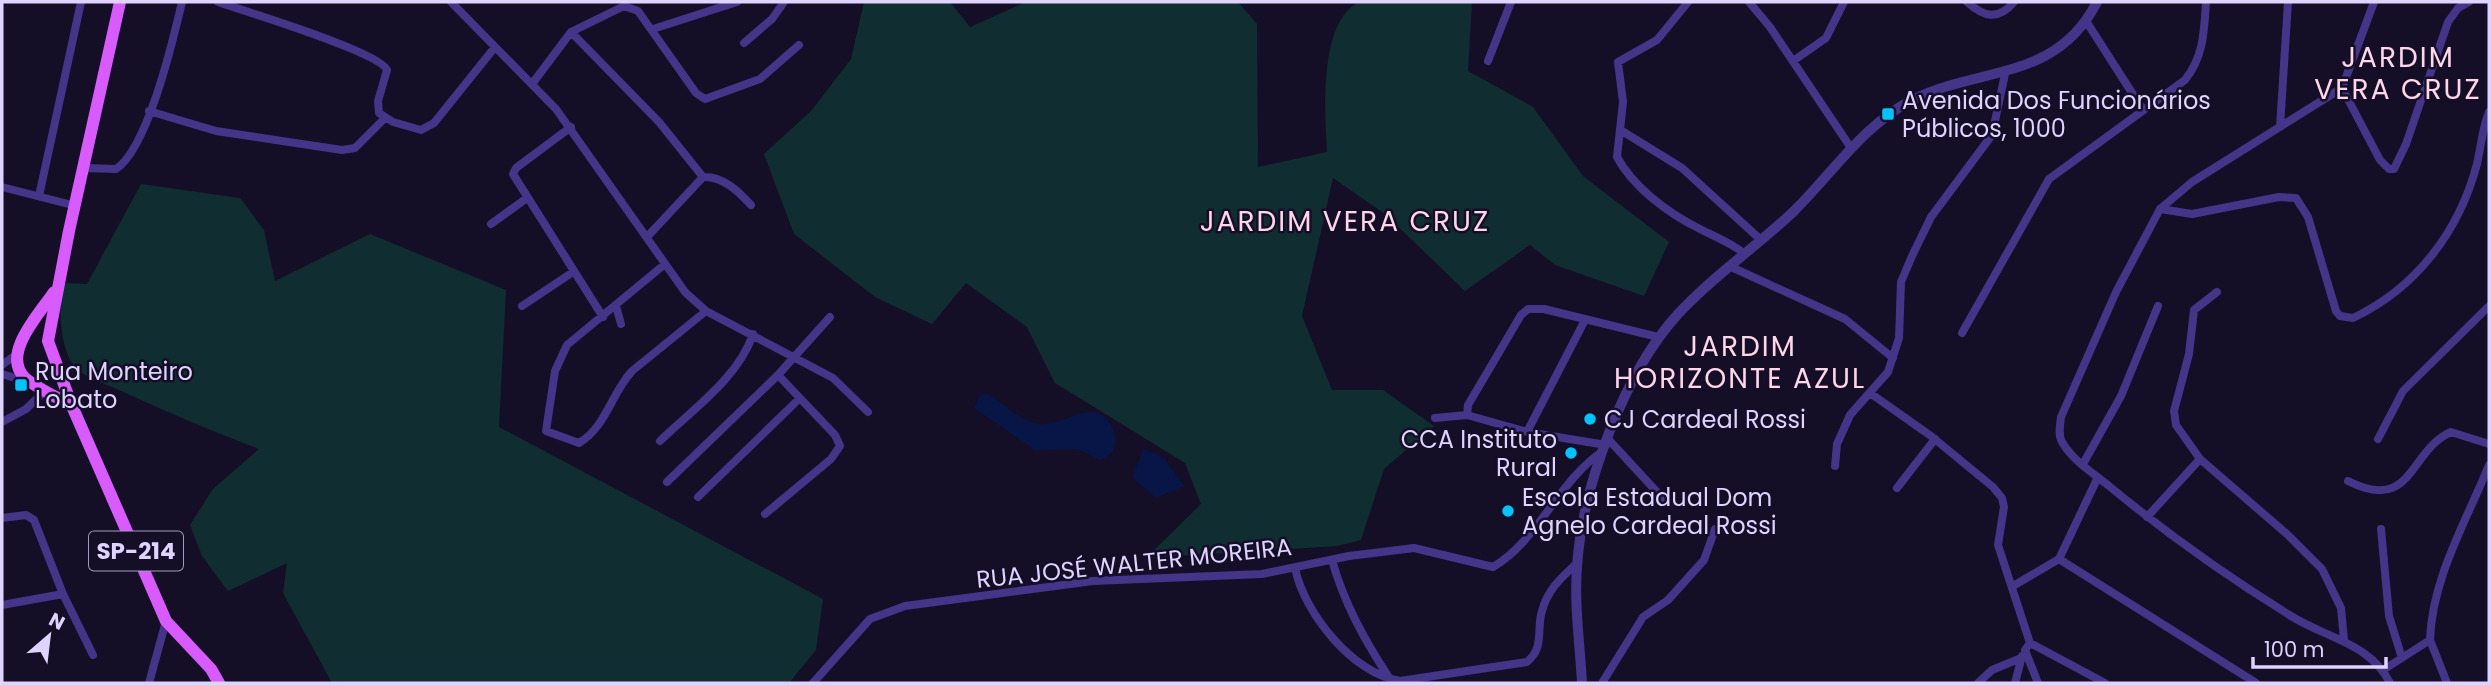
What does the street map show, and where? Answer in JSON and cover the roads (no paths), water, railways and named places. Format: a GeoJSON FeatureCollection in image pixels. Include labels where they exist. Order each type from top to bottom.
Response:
{"type":"FeatureCollection","features":[{"type":"Feature","properties":{"kind":"main road","name":"SP-214"},"geometry":{"type":"LineString","coordinates":[[120,2],[57,288],[48,341],[72,406],[166,621],[211,669],[219,683]]}},
{"type":"Feature","properties":{"kind":"main road","name":"SP-214"},"geometry":{"type":"LineString","coordinates":[[18,350],[57,288]]}},
{"type":"Feature","properties":{"kind":"main road"},"geometry":{"type":"LineString","coordinates":[[48,341],[30,336],[18,350],[20,370],[32,382],[72,406]]}},
{"type":"Feature","properties":{"kind":"main road"},"geometry":{"type":"LineString","coordinates":[[46,390],[59,372]]}},
{"type":"Feature","properties":{"kind":"street"},"geometry":{"type":"LineString","coordinates":[[39,196],[81,2]]}},
{"type":"Feature","properties":{"kind":"street"},"geometry":{"type":"LineString","coordinates":[[84,168],[108,171],[121,166],[149,111],[171,50],[182,2]]}},
{"type":"Feature","properties":{"kind":"street"},"geometry":{"type":"LineString","coordinates":[[218,2],[344,45],[383,62],[387,70],[377,108],[384,118],[421,130],[427,128],[495,47]]}},
{"type":"Feature","properties":{"kind":"street"},"geometry":{"type":"LineString","coordinates":[[451,2],[533,83],[571,127],[685,292],[706,311],[833,378],[868,412]]}},
{"type":"Feature","properties":{"kind":"street"},"geometry":{"type":"LineString","coordinates":[[653,29],[737,2]]}},
{"type":"Feature","properties":{"kind":"street"},"geometry":{"type":"LineString","coordinates":[[744,43],[772,19],[785,2]]}},
{"type":"Feature","properties":{"kind":"street"},"geometry":{"type":"LineString","coordinates":[[1488,61],[1511,2]]}},
{"type":"Feature","properties":{"kind":"street"},"geometry":{"type":"LineString","coordinates":[[1688,2],[1657,40],[1618,62],[1623,102],[1622,131],[1617,150],[1620,163],[1653,198],[1675,216],[1733,244],[1745,254]]}},
{"type":"Feature","properties":{"kind":"street"},"geometry":{"type":"LineString","coordinates":[[1749,2],[1794,61],[1851,148]]}},
{"type":"Feature","properties":{"kind":"street"},"geometry":{"type":"LineString","coordinates":[[1794,61],[1826,38],[1844,2]]}},
{"type":"Feature","properties":{"kind":"street"},"geometry":{"type":"LineString","coordinates":[[1967,2],[1984,14],[1993,16],[2002,14],[2014,2]]}},
{"type":"Feature","properties":{"kind":"street"},"geometry":{"type":"LineString","coordinates":[[1582,683],[1577,563],[1586,514],[1606,445],[1623,404],[1658,337],[1729,266],[1762,240],[1811,193],[1851,148],[1888,114],[1943,87],[2005,74],[2054,51],[2086,22],[2097,2]]}},
{"type":"Feature","properties":{"kind":"street"},"geometry":{"type":"LineString","coordinates":[[1962,333],[2049,179],[2058,169],[2185,80],[2194,69],[2203,47],[2206,2]]}},
{"type":"Feature","properties":{"kind":"street"},"geometry":{"type":"LineString","coordinates":[[2280,127],[2288,2]]}},
{"type":"Feature","properties":{"kind":"street"},"geometry":{"type":"LineString","coordinates":[[2374,2],[2342,88],[2192,182],[2160,209],[2116,292],[2061,416],[2061,440],[2083,464],[2147,517],[2294,618],[2344,640],[2383,670],[2390,683]]}},
{"type":"Feature","properties":{"kind":"street"},"geometry":{"type":"LineString","coordinates":[[2342,88],[2379,160],[2389,169],[2394,169],[2406,144],[2448,22],[2458,8],[2469,2]]}},
{"type":"Feature","properties":{"kind":"street"},"geometry":{"type":"LineString","coordinates":[[533,83],[571,32],[629,6],[638,11],[653,29],[696,93],[705,99],[760,79],[799,45]]}},
{"type":"Feature","properties":{"kind":"street"},"geometry":{"type":"LineString","coordinates":[[2086,22],[2143,110]]}},
{"type":"Feature","properties":{"kind":"street"},"geometry":{"type":"LineString","coordinates":[[571,32],[659,122],[703,177]]}},
{"type":"Feature","properties":{"kind":"street"},"geometry":{"type":"LineString","coordinates":[[1835,466],[1842,429],[1850,415],[1888,372],[1899,338],[1898,307],[1901,282],[1931,217],[1992,135],[2005,74]]}},
{"type":"Feature","properties":{"kind":"street"},"geometry":{"type":"LineString","coordinates":[[149,111],[216,131],[342,150],[355,148],[384,118]]}},
{"type":"Feature","properties":{"kind":"street"},"geometry":{"type":"LineString","coordinates":[[2160,209],[2192,214],[2279,197],[2296,198],[2308,216],[2336,311],[2346,318],[2365,313],[2403,288],[2426,266],[2469,190],[2489,112]]}},
{"type":"Feature","properties":{"kind":"street"},"geometry":{"type":"LineString","coordinates":[[571,127],[514,170],[527,198],[603,317]]}},
{"type":"Feature","properties":{"kind":"street"},"geometry":{"type":"LineString","coordinates":[[1622,131],[1682,169],[1762,240]]}},
{"type":"Feature","properties":{"kind":"street"},"geometry":{"type":"LineString","coordinates":[[647,237],[703,177],[712,176],[729,184],[751,205]]}},
{"type":"Feature","properties":{"kind":"street"},"geometry":{"type":"LineString","coordinates":[[2,187],[76,206]]}},
{"type":"Feature","properties":{"kind":"street"},"geometry":{"type":"LineString","coordinates":[[491,223],[527,198]]}},
{"type":"Feature","properties":{"kind":"street"},"geometry":{"type":"LineString","coordinates":[[665,264],[568,345],[555,371],[546,431],[579,443],[597,429],[619,387],[632,370],[706,311]]}},
{"type":"Feature","properties":{"kind":"street"},"geometry":{"type":"LineString","coordinates":[[1729,266],[1845,319],[1893,358]]}},
{"type":"Feature","properties":{"kind":"street"},"geometry":{"type":"LineString","coordinates":[[522,306],[573,272]]}},
{"type":"Feature","properties":{"kind":"street"},"geometry":{"type":"LineString","coordinates":[[2217,292],[2194,310],[2189,355],[2174,411],[2176,425],[2200,459],[2288,535],[2322,569],[2341,608],[2344,640]]}},
{"type":"Feature","properties":{"kind":"street"},"geometry":{"type":"LineString","coordinates":[[616,306],[621,324]]}},
{"type":"Feature","properties":{"kind":"street"},"geometry":{"type":"LineString","coordinates":[[2083,464],[2121,396],[2158,306]]}},
{"type":"Feature","properties":{"kind":"street"},"geometry":{"type":"LineString","coordinates":[[2378,439],[2403,390],[2489,306]]}},
{"type":"Feature","properties":{"kind":"street"},"geometry":{"type":"LineString","coordinates":[[1467,415],[1468,405],[1521,315],[1528,309],[1544,309],[1658,337]]}},
{"type":"Feature","properties":{"kind":"street"},"geometry":{"type":"LineString","coordinates":[[667,482],[778,375],[830,317]]}},
{"type":"Feature","properties":{"kind":"street"},"geometry":{"type":"LineString","coordinates":[[1527,432],[1585,320]]}},
{"type":"Feature","properties":{"kind":"street"},"geometry":{"type":"LineString","coordinates":[[660,441],[734,368],[746,353],[753,334]]}},
{"type":"Feature","properties":{"kind":"street"},"geometry":{"type":"LineString","coordinates":[[2,365],[18,350]]}},
{"type":"Feature","properties":{"kind":"street"},"geometry":{"type":"LineString","coordinates":[[2,374],[13,380],[32,382]]}},
{"type":"Feature","properties":{"kind":"street"},"geometry":{"type":"LineString","coordinates":[[765,514],[831,459],[840,446],[835,435],[778,375]]}},
{"type":"Feature","properties":{"kind":"street"},"geometry":{"type":"LineString","coordinates":[[2,422],[26,410],[46,390]]}},
{"type":"Feature","properties":{"kind":"street"},"geometry":{"type":"LineString","coordinates":[[1870,393],[1935,439],[1993,487],[2002,498],[2004,507],[1998,545],[2013,586],[2025,650],[2038,683]]}},
{"type":"Feature","properties":{"kind":"street"},"geometry":{"type":"LineString","coordinates":[[698,497],[799,399]]}},
{"type":"Feature","properties":{"kind":"street"},"geometry":{"type":"LineString","coordinates":[[1435,418],[1467,415],[1475,420],[1527,432],[1606,445],[1668,504]]}},
{"type":"Feature","properties":{"kind":"street"},"geometry":{"type":"LineString","coordinates":[[2348,481],[2367,491],[2386,490],[2412,474],[2439,437],[2451,432],[2489,444]]}},
{"type":"Feature","properties":{"kind":"street"},"geometry":{"type":"LineString","coordinates":[[1896,488],[1935,439]]}},
{"type":"Feature","properties":{"kind":"street","name":"RUA JOSÉ WALTER MOREIRA"},"geometry":{"type":"LineString","coordinates":[[813,683],[857,630],[870,619],[905,606],[1093,581],[1262,574],[1414,548],[1493,567],[1513,553],[1572,477],[1606,445]]}},
{"type":"Feature","properties":{"kind":"street"},"geometry":{"type":"LineString","coordinates":[[2147,517],[2200,459]]}},
{"type":"Feature","properties":{"kind":"street"},"geometry":{"type":"LineString","coordinates":[[2446,683],[2430,640],[2431,610],[2440,580],[2489,465]]}},
{"type":"Feature","properties":{"kind":"street"},"geometry":{"type":"LineString","coordinates":[[2013,586],[2059,559],[2098,477]]}},
{"type":"Feature","properties":{"kind":"street"},"geometry":{"type":"LineString","coordinates":[[2,518],[21,514],[34,520],[63,594],[93,655]]}},
{"type":"Feature","properties":{"kind":"street"},"geometry":{"type":"LineString","coordinates":[[1602,683],[1643,617],[1668,600],[1704,560],[1715,529]]}},
{"type":"Feature","properties":{"kind":"street"},"geometry":{"type":"LineString","coordinates":[[2381,530],[2389,616],[2402,658]]}},
{"type":"Feature","properties":{"kind":"street"},"geometry":{"type":"LineString","coordinates":[[2059,559],[2256,683]]}},
{"type":"Feature","properties":{"kind":"street"},"geometry":{"type":"LineString","coordinates":[[1332,560],[1340,589],[1357,626],[1390,680]]}},
{"type":"Feature","properties":{"kind":"street"},"geometry":{"type":"LineString","coordinates":[[1295,568],[1301,594],[1310,612],[1354,657],[1390,680],[1414,680],[1527,662],[1538,646],[1540,616],[1551,587],[1577,563]]}},
{"type":"Feature","properties":{"kind":"street"},"geometry":{"type":"LineString","coordinates":[[2,606],[63,594]]}},
{"type":"Feature","properties":{"kind":"street"},"geometry":{"type":"LineString","coordinates":[[149,683],[166,621]]}},
{"type":"Feature","properties":{"kind":"street"},"geometry":{"type":"LineString","coordinates":[[2383,670],[2430,640]]}},
{"type":"Feature","properties":{"kind":"street"},"geometry":{"type":"LineString","coordinates":[[1978,683],[1992,670],[2025,650]]}},
{"type":"Feature","properties":{"kind":"street"},"geometry":{"type":"LineString","coordinates":[[2015,683],[2025,650]]}},
{"type":"Feature","properties":{"kind":"street"},"geometry":{"type":"LineString","coordinates":[[2025,650],[2105,683]]}},
{"type":"Feature","properties":{"kind":"place","name":"Avenida Dos Funcionários Públicos, 1000"},"geometry":{"type":"Point","coordinates":[1888,114]}},
{"type":"Feature","properties":{"kind":"place","name":"Rua Monteiro Lobato"},"geometry":{"type":"Point","coordinates":[21,385]}},
{"type":"Feature","properties":{"kind":"place","name":"CJ Cardeal Rossi"},"geometry":{"type":"Point","coordinates":[1590,419]}},
{"type":"Feature","properties":{"kind":"place","name":"CCA Instituto Rural"},"geometry":{"type":"Point","coordinates":[1571,453]}},
{"type":"Feature","properties":{"kind":"place","name":"Escola Estadual Dom Agnelo Cardeal Rossi"},"geometry":{"type":"Point","coordinates":[1508,511]}},
{"type":"Feature","properties":{"kind":"district","name":"JARDIM VERA CRUZ"},"geometry":{"type":"Point","coordinates":[2398,73]}},
{"type":"Feature","properties":{"kind":"district","name":"JARDIM VERA CRUZ"},"geometry":{"type":"Point","coordinates":[1345,221]}},
{"type":"Feature","properties":{"kind":"district","name":"JARDIM HORIZONTE AZUL"},"geometry":{"type":"Point","coordinates":[1740,362]}}]}
